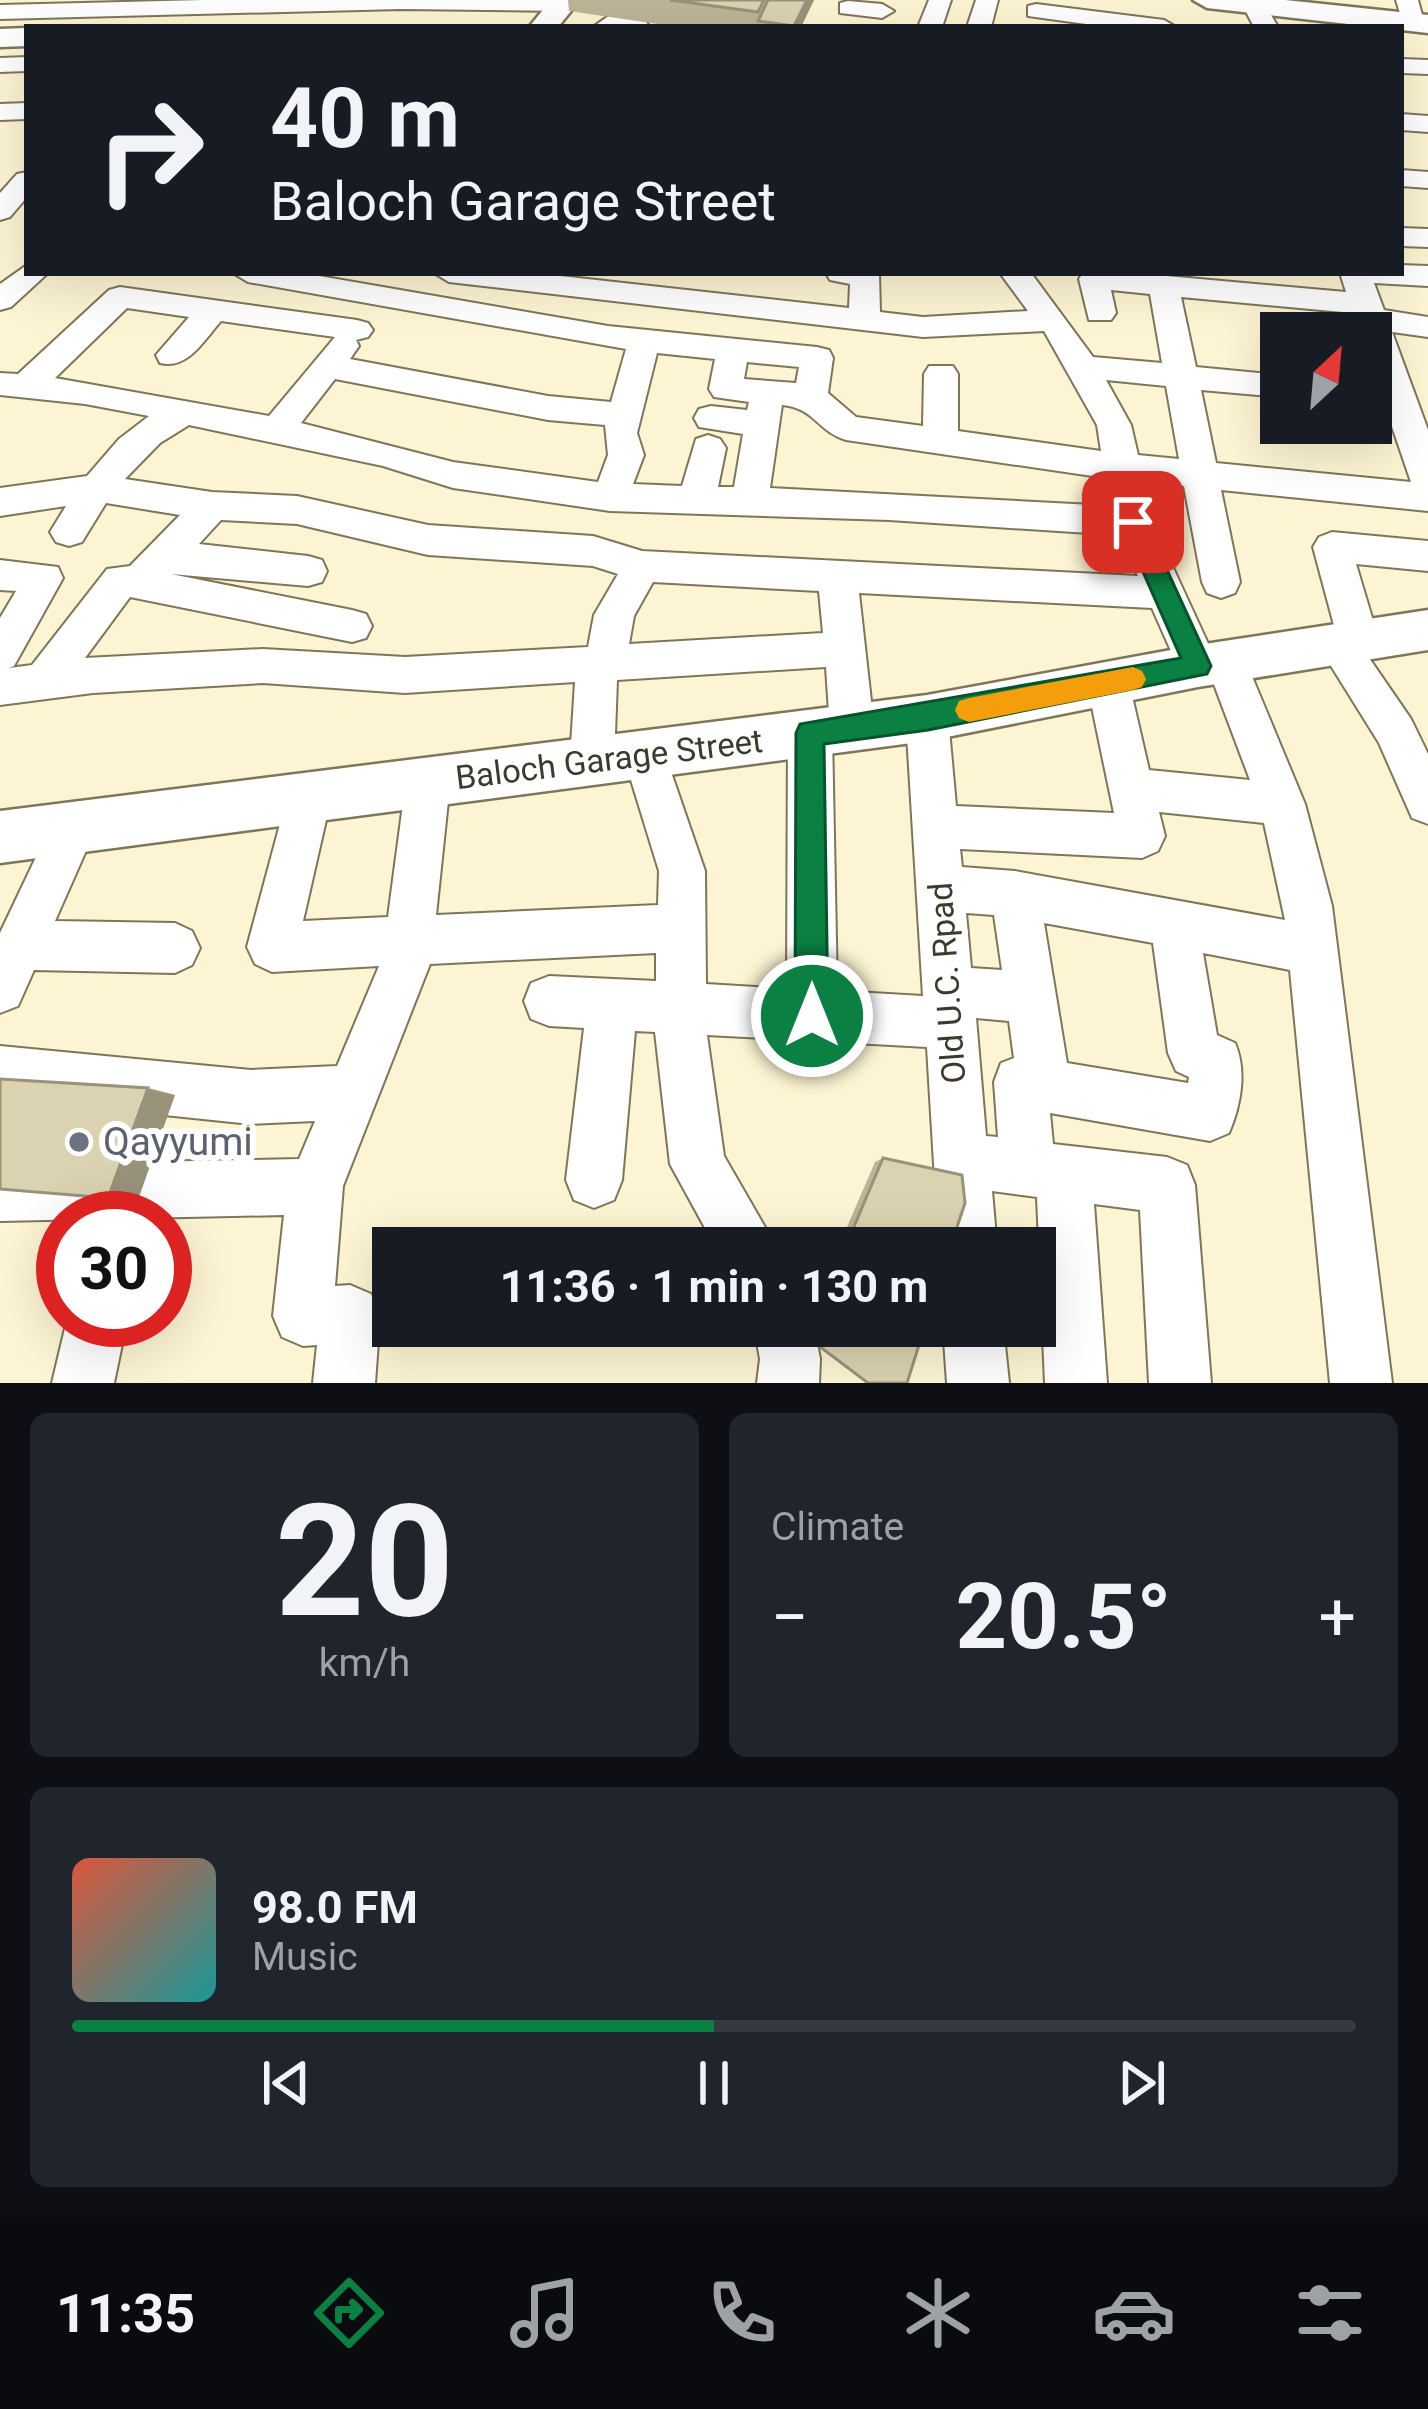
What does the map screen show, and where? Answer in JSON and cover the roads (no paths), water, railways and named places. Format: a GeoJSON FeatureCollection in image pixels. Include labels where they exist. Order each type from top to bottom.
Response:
{"type":"FeatureCollection","features":[{"type":"Feature","properties":{"kind":"street"},"geometry":{"type":"LineString","coordinates":[[1065,0],[1166,17]]}},
{"type":"Feature","properties":{"kind":"street"},"geometry":{"type":"LineString","coordinates":[[1207,0],[1252,9],[1299,5],[1416,16]]}},
{"type":"Feature","properties":{"kind":"street"},"geometry":{"type":"LineString","coordinates":[[0,12],[557,10]]}},
{"type":"Feature","properties":{"kind":"street"},"geometry":{"type":"LineString","coordinates":[[847,12],[882,13]]}},
{"type":"Feature","properties":{"kind":"street"},"geometry":{"type":"LineString","coordinates":[[1032,13],[1107,23],[1166,17]]}},
{"type":"Feature","properties":{"kind":"street"},"geometry":{"type":"LineString","coordinates":[[0,211],[18,166]]}},
{"type":"Feature","properties":{"kind":"street"},"geometry":{"type":"LineString","coordinates":[[0,300],[29,276]]}},
{"type":"Feature","properties":{"kind":"street"},"geometry":{"type":"LineString","coordinates":[[284,276],[392,285],[478,314],[644,341],[817,358],[811,396]]}},
{"type":"Feature","properties":{"kind":"street"},"geometry":{"type":"LineString","coordinates":[[475,276],[923,327],[1052,320]]}},
{"type":"Feature","properties":{"kind":"street"},"geometry":{"type":"LineString","coordinates":[[864,321],[866,276]]}},
{"type":"Feature","properties":{"kind":"street"},"geometry":{"type":"LineString","coordinates":[[1017,276],[1052,320],[1114,425],[1133,522],[1165,593],[1212,664],[1282,804],[1309,906],[1361,1383]]}},
{"type":"Feature","properties":{"kind":"street"},"geometry":{"type":"LineString","coordinates":[[1100,313],[1094,280],[1164,288],[1364,292],[1428,276]]}},
{"type":"Feature","properties":{"kind":"street"},"geometry":{"type":"LineString","coordinates":[[278,430],[392,285]]}},
{"type":"Feature","properties":{"kind":"street"},"geometry":{"type":"LineString","coordinates":[[1164,288],[1221,582]]}},
{"type":"Feature","properties":{"kind":"street"},"geometry":{"type":"LineString","coordinates":[[1364,292],[1428,327]]}},
{"type":"Feature","properties":{"kind":"street"},"geometry":{"type":"LineString","coordinates":[[1364,292],[1428,479]]}},
{"type":"Feature","properties":{"kind":"street"},"geometry":{"type":"LineString","coordinates":[[13,385],[120,297],[357,329]]}},
{"type":"Feature","properties":{"kind":"street"},"geometry":{"type":"LineString","coordinates":[[172,355],[215,308]]}},
{"type":"Feature","properties":{"kind":"street"},"geometry":{"type":"LineString","coordinates":[[459,349],[478,314]]}},
{"type":"Feature","properties":{"kind":"street"},"geometry":{"type":"LineString","coordinates":[[802,356],[808,314]]}},
{"type":"Feature","properties":{"kind":"street"},"geometry":{"type":"LineString","coordinates":[[610,496],[627,449],[620,433],[644,341]]}},
{"type":"Feature","properties":{"kind":"street"},"geometry":{"type":"LineString","coordinates":[[733,350],[726,389],[765,408]]}},
{"type":"Feature","properties":{"kind":"street"},"geometry":{"type":"LineString","coordinates":[[327,366],[548,409],[625,415]]}},
{"type":"Feature","properties":{"kind":"street"},"geometry":{"type":"LineString","coordinates":[[1082,368],[1260,384]]}},
{"type":"Feature","properties":{"kind":"street"},"geometry":{"type":"LineString","coordinates":[[940,441],[941,374]]}},
{"type":"Feature","properties":{"kind":"street"},"geometry":{"type":"LineString","coordinates":[[13,385],[85,392],[278,430],[385,454],[453,476],[610,496],[1133,522]]}},
{"type":"Feature","properties":{"kind":"street"},"geometry":{"type":"LineString","coordinates":[[697,501],[709,433],[765,408],[811,396]]}},
{"type":"Feature","properties":{"kind":"street"},"geometry":{"type":"LineString","coordinates":[[811,396],[846,428],[1122,467],[1428,496]]}},
{"type":"Feature","properties":{"kind":"street"},"geometry":{"type":"LineString","coordinates":[[750,501],[765,408]]}},
{"type":"Feature","properties":{"kind":"street"},"geometry":{"type":"LineString","coordinates":[[69,532],[95,488],[146,434],[183,413]]}},
{"type":"Feature","properties":{"kind":"street"},"geometry":{"type":"LineString","coordinates":[[0,502],[95,488],[212,506],[297,511],[428,540],[593,551],[642,566],[1165,593]]}},
{"type":"Feature","properties":{"kind":"street"},"geometry":{"type":"LineString","coordinates":[[152,569],[212,506]]}},
{"type":"Feature","properties":{"kind":"street"},"geometry":{"type":"LineString","coordinates":[[1428,556],[1332,547],[1348,643],[1412,733],[1428,803]]}},
{"type":"Feature","properties":{"kind":"street"},"geometry":{"type":"LineString","coordinates":[[592,761],[601,662],[614,615],[642,566]]}},
{"type":"Feature","properties":{"kind":"street"},"geometry":{"type":"LineString","coordinates":[[152,569],[352,626]]}},
{"type":"Feature","properties":{"kind":"street"},"geometry":{"type":"LineString","coordinates":[[44,681],[121,580],[152,569],[308,571]]}},
{"type":"Feature","properties":{"kind":"street"},"geometry":{"type":"LineString","coordinates":[[0,575],[44,578],[0,654]]}},
{"type":"Feature","properties":{"kind":"street"},"geometry":{"type":"LineString","coordinates":[[812,1016],[831,731],[844,649],[838,578]]}},
{"type":"Feature","properties":{"kind":"street","name":"Baloch Garage Street"},"geometry":{"type":"LineString","coordinates":[[0,837],[928,718],[1212,664],[1428,630]]}},
{"type":"Feature","properties":{"kind":"street"},"geometry":{"type":"LineString","coordinates":[[0,687],[262,665],[405,675],[844,649]]}},
{"type":"Feature","properties":{"kind":"street"},"geometry":{"type":"LineString","coordinates":[[936,826],[1142,836],[1108,683]]}},
{"type":"Feature","properties":{"kind":"street","name":"Old U.C. Rpad"},"geometry":{"type":"LineString","coordinates":[[928,718],[966,1227]]}},
{"type":"Feature","properties":{"kind":"street"},"geometry":{"type":"LineString","coordinates":[[645,754],[682,871],[681,1007],[698,1164],[736,1227]]}},
{"type":"Feature","properties":{"kind":"street"},"geometry":{"type":"LineString","coordinates":[[344,1383],[350,1315],[303,1316],[315,1186],[407,960],[428,782]]}},
{"type":"Feature","properties":{"kind":"street"},"geometry":{"type":"LineString","coordinates":[[1133,789],[1282,804]]}},
{"type":"Feature","properties":{"kind":"street"},"geometry":{"type":"LineString","coordinates":[[309,798],[272,947],[681,928]]}},
{"type":"Feature","properties":{"kind":"street"},"geometry":{"type":"LineString","coordinates":[[10,966],[73,828]]}},
{"type":"Feature","properties":{"kind":"street"},"geometry":{"type":"LineString","coordinates":[[940,888],[1015,894],[1311,949]]}},
{"type":"Feature","properties":{"kind":"street"},"geometry":{"type":"LineString","coordinates":[[1015,894],[1044,1085]]}},
{"type":"Feature","properties":{"kind":"street"},"geometry":{"type":"LineString","coordinates":[[1076,1383],[1046,1170],[1020,1082],[1210,1114],[1217,1061],[1194,1053],[1174,921]]}},
{"type":"Feature","properties":{"kind":"street"},"geometry":{"type":"LineString","coordinates":[[10,966],[175,948]]}},
{"type":"Feature","properties":{"kind":"street"},"geometry":{"type":"LineString","coordinates":[[549,1001],[812,1016],[1030,997]]}},
{"type":"Feature","properties":{"kind":"street"},"geometry":{"type":"LineString","coordinates":[[594,1180],[613,1004]]}},
{"type":"Feature","properties":{"kind":"street"},"geometry":{"type":"LineString","coordinates":[[0,1072],[251,1097],[357,1092]]}},
{"type":"Feature","properties":{"kind":"street"},"geometry":{"type":"LineString","coordinates":[[961,1160],[1167,1184],[1180,1383]]}},
{"type":"Feature","properties":{"kind":"street"},"geometry":{"type":"LineString","coordinates":[[192,1198],[315,1186]]}},
{"type":"Feature","properties":{"kind":"street"},"geometry":{"type":"LineString","coordinates":[[0,1193],[36,1196]]}},
{"type":"Feature","properties":{"kind":"street"},"geometry":{"type":"LineString","coordinates":[[83,1383],[92,1347]]}},
{"type":"Feature","properties":{"kind":"street"},"geometry":{"type":"LineString","coordinates":[[788,1347],[788,1383]]}},
{"type":"Feature","properties":{"kind":"street"},"geometry":{"type":"LineString","coordinates":[[975,1347],[978,1383]]}},
{"type":"Feature","properties":{"kind":"place","name":"Qayyumi"},"geometry":{"type":"Point","coordinates":[79,1142]}}]}
